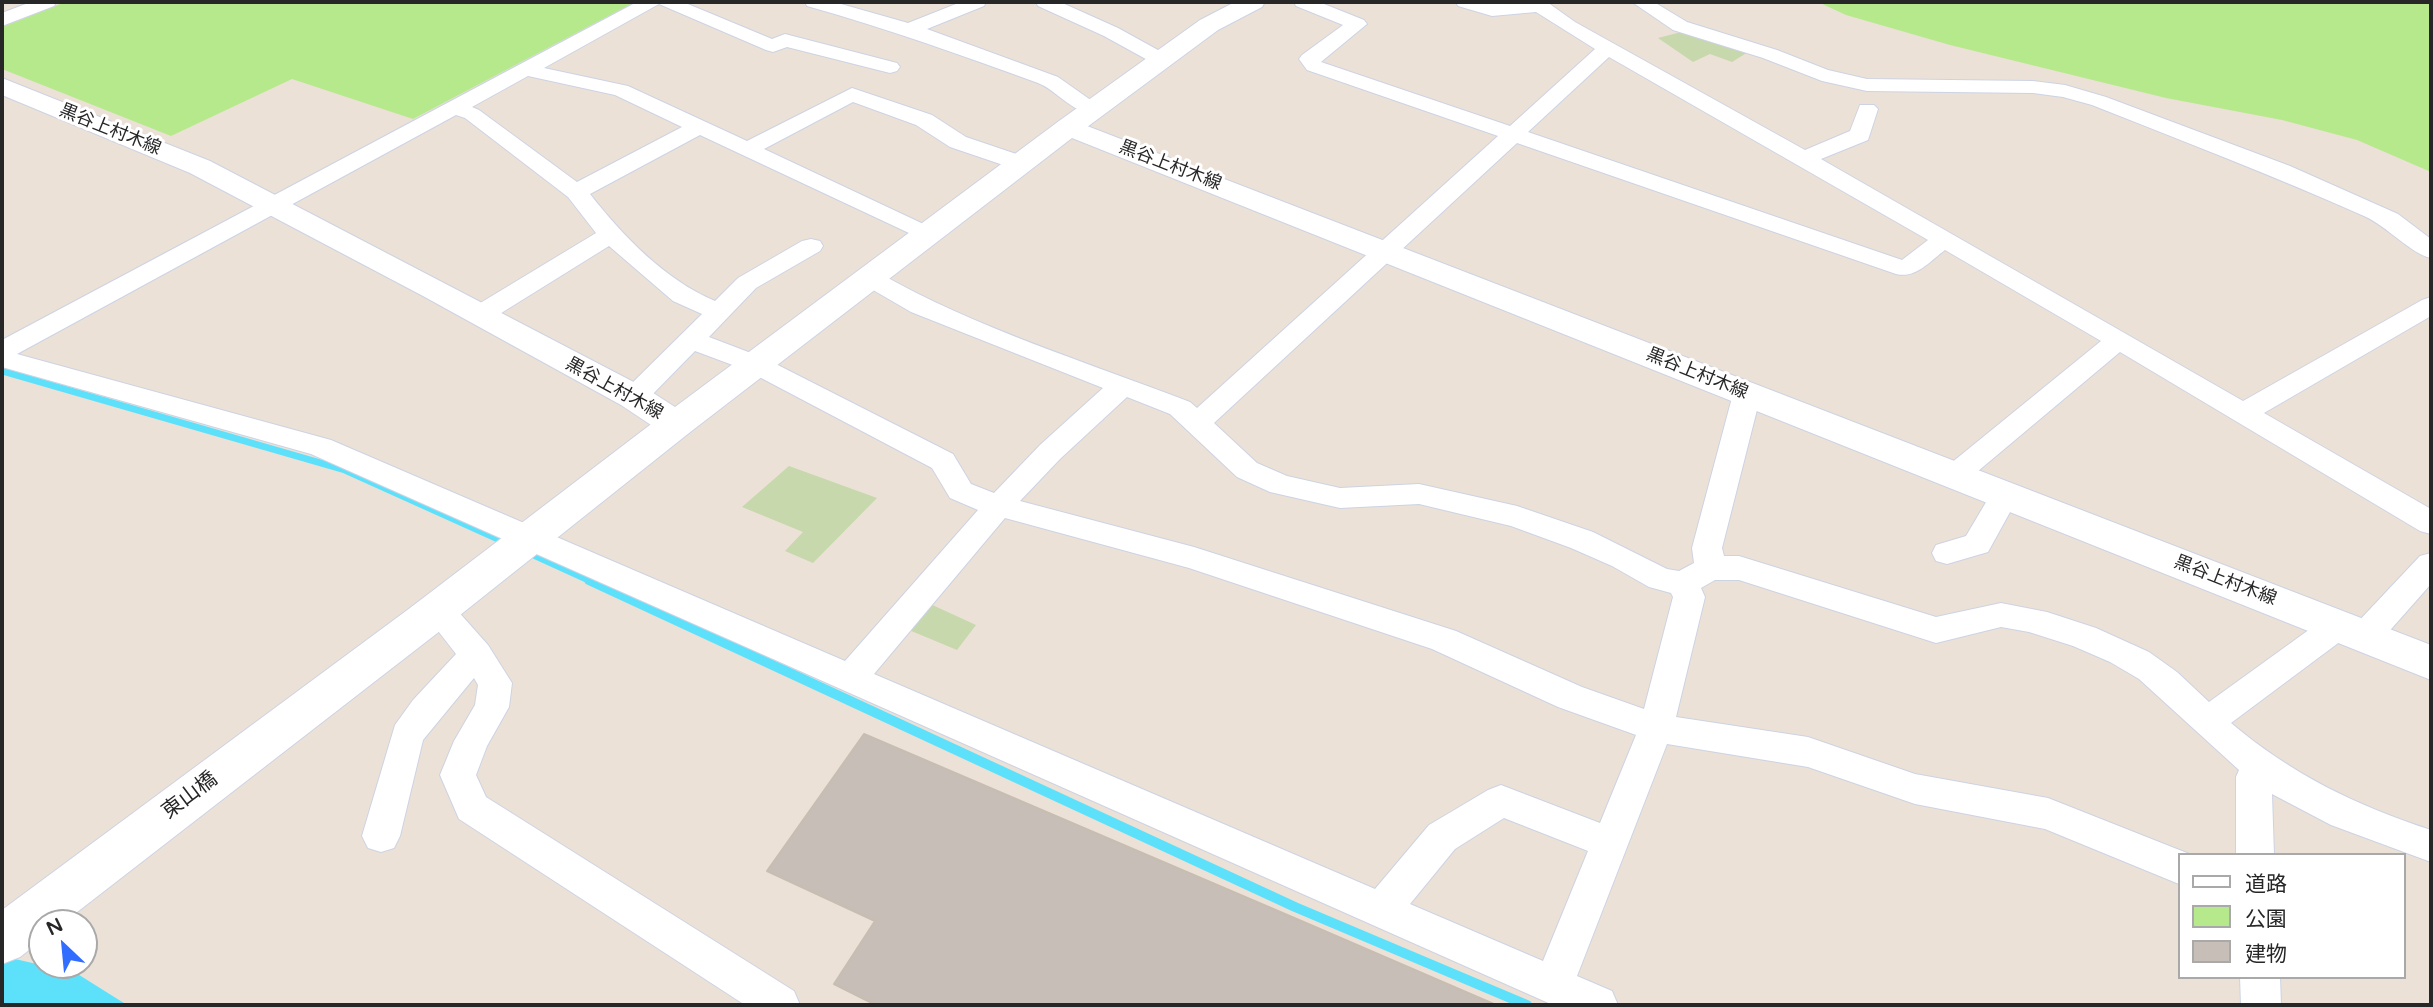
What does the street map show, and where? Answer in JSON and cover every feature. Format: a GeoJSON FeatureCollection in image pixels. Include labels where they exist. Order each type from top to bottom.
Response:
{"type":"FeatureCollection","features":[{"type":"Feature","properties":{"kind":"main road"},"geometry":{"type":"LineString","coordinates":[[1080,117],[1209,25],[1253,2]]}},
{"type":"Feature","properties":{"kind":"main road","name":"黒谷上村木線"},"geometry":{"type":"LineString","coordinates":[[2,86],[200,167],[481,314],[634,397],[676,424],[1080,117],[1388,251],[2431,663]]}},
{"type":"Feature","properties":{"kind":"main road","name":"東山橋"},"geometry":{"type":"LineString","coordinates":[[2,940],[437,608],[533,538],[676,424]]}},
{"type":"Feature","properties":{"kind":"street"},"geometry":{"type":"LineString","coordinates":[[2,20],[47,2]]}},
{"type":"Feature","properties":{"kind":"street"},"geometry":{"type":"LineString","coordinates":[[2,351],[651,2]]}},
{"type":"Feature","properties":{"kind":"street"},"geometry":{"type":"LineString","coordinates":[[667,2],[773,47],[785,40],[890,67]]}},
{"type":"Feature","properties":{"kind":"street"},"geometry":{"type":"LineString","coordinates":[[814,2],[909,29],[1051,81],[1080,117]]}},
{"type":"Feature","properties":{"kind":"street"},"geometry":{"type":"LineString","coordinates":[[909,29],[977,2]]}},
{"type":"Feature","properties":{"kind":"street"},"geometry":{"type":"LineString","coordinates":[[1045,2],[1111,32],[1160,59]]}},
{"type":"Feature","properties":{"kind":"street"},"geometry":{"type":"LineString","coordinates":[[1304,2],[1357,24],[1309,59],[1314,66],[1905,269],[1944,239]]}},
{"type":"Feature","properties":{"kind":"street"},"geometry":{"type":"LineString","coordinates":[[1465,2],[1492,10],[1537,4],[1608,48],[1804,158],[2431,523]]}},
{"type":"Feature","properties":{"kind":"street"},"geometry":{"type":"LineString","coordinates":[[1641,2],[1680,26],[1770,54],[1822,75],[1867,85],[2033,87],[2065,91],[2099,101],[2282,171],[2390,219],[2431,251]]}},
{"type":"Feature","properties":{"kind":"street"},"geometry":{"type":"LineString","coordinates":[[1197,423],[1608,48]]}},
{"type":"Feature","properties":{"kind":"street"},"geometry":{"type":"LineString","coordinates":[[526,70],[621,90],[926,234]]}},
{"type":"Feature","properties":{"kind":"street"},"geometry":{"type":"LineString","coordinates":[[748,149],[852,94],[923,120],[958,142],[1020,163]]}},
{"type":"Feature","properties":{"kind":"street"},"geometry":{"type":"LineString","coordinates":[[455,108],[472,114],[576,192],[611,235],[682,296],[719,313]]}},
{"type":"Feature","properties":{"kind":"street"},"geometry":{"type":"LineString","coordinates":[[1804,158],[1860,135],[1867,109]]}},
{"type":"Feature","properties":{"kind":"street"},"geometry":{"type":"LineString","coordinates":[[576,192],[699,127]]}},
{"type":"Feature","properties":{"kind":"street"},"geometry":{"type":"LineString","coordinates":[[481,314],[611,235]]}},
{"type":"Feature","properties":{"kind":"street"},"geometry":{"type":"LineString","coordinates":[[634,397],[747,283],[811,246]]}},
{"type":"Feature","properties":{"kind":"street"},"geometry":{"type":"LineString","coordinates":[[870,278],[920,307],[1180,408],[1247,470],[1280,485],[1340,498],[1419,495],[1517,517],[1582,540],[1623,558],[1660,579],[1739,568],[1912,625],[1936,630],[1952,630],[1970,619],[1990,615],[2012,616],[2063,629],[2150,669],[2207,722],[2261,767],[2293,789],[2385,832],[2431,846]]}},
{"type":"Feature","properties":{"kind":"street"},"geometry":{"type":"LineString","coordinates":[[2243,413],[2431,305]]}},
{"type":"Feature","properties":{"kind":"street"},"geometry":{"type":"LineString","coordinates":[[691,340],[755,364],[943,461],[960,491],[998,506],[1194,558],[1444,640],[1570,697],[1656,729],[1808,752],[1915,789],[2048,814],[2178,867]]}},
{"type":"Feature","properties":{"kind":"street"},"geometry":{"type":"LineString","coordinates":[[1955,475],[2118,340]]}},
{"type":"Feature","properties":{"kind":"street"},"geometry":{"type":"LineString","coordinates":[[2,358],[321,447],[1598,1005]]}},
{"type":"Feature","properties":{"kind":"street"},"geometry":{"type":"LineString","coordinates":[[851,678],[998,506],[1086,416],[1124,385]]}},
{"type":"Feature","properties":{"kind":"street"},"geometry":{"type":"LineString","coordinates":[[1553,986],[1656,729],[1689,597],[1707,548],[1748,394]]}},
{"type":"Feature","properties":{"kind":"street"},"geometry":{"type":"LineString","coordinates":[[1947,553],[1977,544],[2005,494]]}},
{"type":"Feature","properties":{"kind":"street"},"geometry":{"type":"LineString","coordinates":[[2207,722],[2352,631],[2431,564]]}},
{"type":"Feature","properties":{"kind":"street"},"geometry":{"type":"LineString","coordinates":[[437,608],[476,654],[495,683],[492,707],[471,741],[458,775],[472,808],[780,1005]]}},
{"type":"Feature","properties":{"kind":"street"},"geometry":{"type":"LineString","coordinates":[[381,836],[407,735],[425,710],[476,654]]}},
{"type":"Feature","properties":{"kind":"street"},"geometry":{"type":"LineString","coordinates":[[2255,853],[2254,777],[2261,767]]}},
{"type":"Feature","properties":{"kind":"street"},"geometry":{"type":"LineString","coordinates":[[1381,911],[1442,837],[1501,801],[1610,843]]}},
{"type":"Feature","properties":{"kind":"street"},"geometry":{"type":"LineString","coordinates":[[2260,979],[2261,1005]]}},
{"type":"Feature","properties":{"kind":"green space"},"geometry":{"type":"Polygon","coordinates":[[[65,2],[635,2],[413,119],[292,79],[171,136],[2,69],[2,27],[65,2]]]}},
{"type":"Feature","properties":{"kind":"green space"},"geometry":{"type":"Polygon","coordinates":[[[1818,2],[2431,2],[2431,172],[2357,140],[2282,120],[2166,98],[1950,45],[1846,15],[1818,2]]]}},
{"type":"Feature","properties":{"kind":"green space"},"geometry":{"type":"Polygon","coordinates":[[[1685,31],[1748,52],[1732,62],[1710,54],[1693,62],[1658,38],[1685,31]]]}},
{"type":"Feature","properties":{"kind":"green space"},"geometry":{"type":"Polygon","coordinates":[[[789,466],[877,498],[813,563],[785,551],[803,532],[742,507],[789,466]]]}},
{"type":"Feature","properties":{"kind":"green space"},"geometry":{"type":"Polygon","coordinates":[[[928,603],[976,625],[957,650],[909,630],[928,603]]]}},
{"type":"Feature","properties":{"kind":"water"},"geometry":{"type":"Polygon","coordinates":[[[2,956],[28,962],[28,979],[86,979],[127,1005],[2,1005],[2,956]]]}},
{"type":"Feature","properties":{"kind":"building"},"geometry":{"type":"Polygon","coordinates":[[[864,734],[1496,1005],[876,1005],[834,984],[875,921],[767,871],[864,734]]]}},
{"type":"Feature","properties":{"kind":"waterway"},"geometry":{"type":"LineString","coordinates":[[2,371],[345,470],[507,543]]}},
{"type":"Feature","properties":{"kind":"waterway"},"geometry":{"type":"LineString","coordinates":[[525,551],[593,582]]}},
{"type":"Feature","properties":{"kind":"waterway"},"geometry":{"type":"LineString","coordinates":[[589,580],[1295,907],[1527,1005]]}}]}
